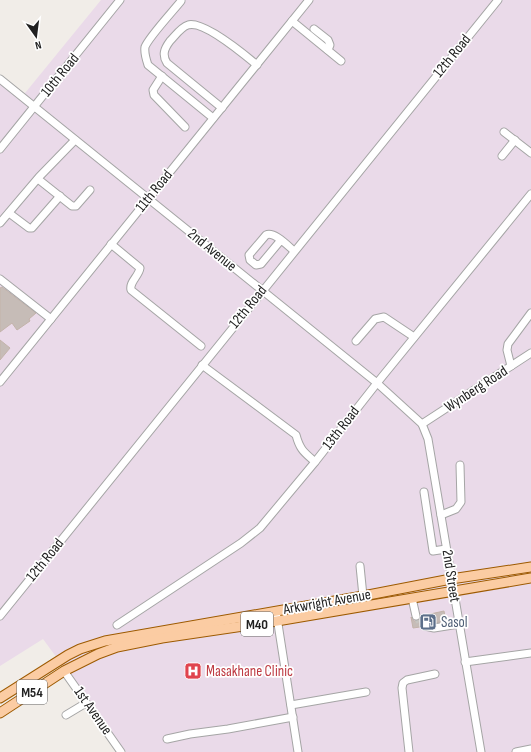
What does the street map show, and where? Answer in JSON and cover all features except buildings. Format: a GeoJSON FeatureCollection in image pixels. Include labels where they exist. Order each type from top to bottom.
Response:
{"type":"FeatureCollection","features":[{"type":"Feature","properties":{"kind":"main road","name":"Arkwright Avenue"},"geometry":{"type":"LineString","coordinates":[[56,661],[80,649],[105,641],[452,579],[531,567]]}},
{"type":"Feature","properties":{"kind":"main road","name":"Arkwright Avenue"},"geometry":{"type":"LineString","coordinates":[[64,671],[98,654],[117,647],[162,638],[277,621],[531,578]]}},
{"type":"Feature","properties":{"kind":"main road","name":"M54"},"geometry":{"type":"LineString","coordinates":[[0,698],[56,661]]}},
{"type":"Feature","properties":{"kind":"main road","name":"M54"},"geometry":{"type":"LineString","coordinates":[[0,713],[64,671]]}},
{"type":"Feature","properties":{"kind":"street","name":"10th Road"},"geometry":{"type":"LineString","coordinates":[[0,149],[120,0]]}},
{"type":"Feature","properties":{"kind":"street","name":"11th Road"},"geometry":{"type":"LineString","coordinates":[[0,382],[309,0]]}},
{"type":"Feature","properties":{"kind":"street","name":"12th Road"},"geometry":{"type":"LineString","coordinates":[[0,616],[262,290],[498,0]]}},
{"type":"Feature","properties":{"kind":"street"},"geometry":{"type":"LineString","coordinates":[[181,1],[147,43],[144,52],[148,65],[213,118]]}},
{"type":"Feature","properties":{"kind":"street"},"geometry":{"type":"LineString","coordinates":[[292,21],[341,61]]}},
{"type":"Feature","properties":{"kind":"street"},"geometry":{"type":"LineString","coordinates":[[222,108],[168,63],[164,58],[165,47],[183,28],[192,24],[224,38],[257,64]]}},
{"type":"Feature","properties":{"kind":"street"},"geometry":{"type":"LineString","coordinates":[[314,29],[328,40],[330,45],[328,50]]}},
{"type":"Feature","properties":{"kind":"street"},"geometry":{"type":"LineString","coordinates":[[162,76],[153,90],[154,95],[185,127]]}},
{"type":"Feature","properties":{"kind":"street","name":"2nd Avenue"},"geometry":{"type":"LineString","coordinates":[[0,79],[377,383],[422,424]]}},
{"type":"Feature","properties":{"kind":"street"},"geometry":{"type":"LineString","coordinates":[[504,132],[531,153]]}},
{"type":"Feature","properties":{"kind":"street"},"geometry":{"type":"LineString","coordinates":[[0,223],[38,179],[76,140]]}},
{"type":"Feature","properties":{"kind":"street"},"geometry":{"type":"LineString","coordinates":[[502,156],[515,140]]}},
{"type":"Feature","properties":{"kind":"street"},"geometry":{"type":"LineString","coordinates":[[38,179],[72,206],[76,206],[90,190]]}},
{"type":"Feature","properties":{"kind":"street","name":"13th Road"},"geometry":{"type":"LineString","coordinates":[[117,625],[251,536],[260,528],[531,194]]}},
{"type":"Feature","properties":{"kind":"street"},"geometry":{"type":"LineString","coordinates":[[9,213],[29,228],[32,228],[60,196]]}},
{"type":"Feature","properties":{"kind":"street"},"geometry":{"type":"LineString","coordinates":[[281,240],[259,265],[256,265],[249,258],[266,235],[270,233],[272,233],[281,240],[294,251]]}},
{"type":"Feature","properties":{"kind":"street"},"geometry":{"type":"LineString","coordinates":[[111,244],[140,268],[140,271],[131,284],[131,290],[201,346]]}},
{"type":"Feature","properties":{"kind":"street"},"geometry":{"type":"LineString","coordinates":[[0,279],[51,319]]}},
{"type":"Feature","properties":{"kind":"street"},"geometry":{"type":"LineString","coordinates":[[511,366],[507,350],[508,344],[531,314]]}},
{"type":"Feature","properties":{"kind":"street"},"geometry":{"type":"LineString","coordinates":[[356,341],[375,319],[384,317],[414,337]]}},
{"type":"Feature","properties":{"kind":"street","name":"Wynberg Road"},"geometry":{"type":"LineString","coordinates":[[422,424],[531,353]]}},
{"type":"Feature","properties":{"kind":"street"},"geometry":{"type":"LineString","coordinates":[[202,365],[296,435],[298,444],[302,451],[315,462]]}},
{"type":"Feature","properties":{"kind":"street","name":"2nd Street"},"geometry":{"type":"LineString","coordinates":[[422,424],[428,440],[480,752]]}},
{"type":"Feature","properties":{"kind":"street"},"geometry":{"type":"LineString","coordinates":[[441,515],[456,509],[461,502],[460,465]]}},
{"type":"Feature","properties":{"kind":"street"},"geometry":{"type":"LineString","coordinates":[[424,492],[433,552],[446,549]]}},
{"type":"Feature","properties":{"kind":"street"},"geometry":{"type":"LineString","coordinates":[[360,566],[363,596]]}},
{"type":"Feature","properties":{"kind":"street"},"geometry":{"type":"LineString","coordinates":[[412,598],[416,616]]}},
{"type":"Feature","properties":{"kind":"street"},"geometry":{"type":"LineString","coordinates":[[276,611],[298,752]]}},
{"type":"Feature","properties":{"kind":"street"},"geometry":{"type":"LineString","coordinates":[[425,626],[434,628],[459,624]]}},
{"type":"Feature","properties":{"kind":"street"},"geometry":{"type":"LineString","coordinates":[[465,662],[531,653]]}},
{"type":"Feature","properties":{"kind":"street","name":"1st Avenue"},"geometry":{"type":"LineString","coordinates":[[64,671],[121,752]]}},
{"type":"Feature","properties":{"kind":"street"},"geometry":{"type":"LineString","coordinates":[[410,752],[402,688],[403,683],[407,680],[435,674]]}},
{"type":"Feature","properties":{"kind":"street"},"geometry":{"type":"LineString","coordinates":[[291,705],[366,692]]}},
{"type":"Feature","properties":{"kind":"street"},"geometry":{"type":"LineString","coordinates":[[66,714],[86,703]]}},
{"type":"Feature","properties":{"kind":"street"},"geometry":{"type":"LineString","coordinates":[[167,739],[293,717]]}},
{"type":"Feature","properties":{"kind":"street"},"geometry":{"type":"LineString","coordinates":[[516,752],[531,749]]}},
{"type":"Feature","properties":{"kind":"shaded area"},"geometry":{"type":"Polygon","coordinates":[[[101,0],[531,0],[531,752],[126,752],[43,639],[0,666],[0,80],[21,98],[101,0]]]}},
{"type":"Feature","properties":{"kind":"tunnel"},"geometry":{"type":"LineString","coordinates":[[416,616],[421,624],[425,626]]}},
{"type":"Feature","properties":{"kind":"place","name":"Sasol"},"geometry":{"type":"Point","coordinates":[428,622]}},
{"type":"Feature","properties":{"kind":"place","name":"Masakhane Clinic"},"geometry":{"type":"Point","coordinates":[193,671]}}]}
